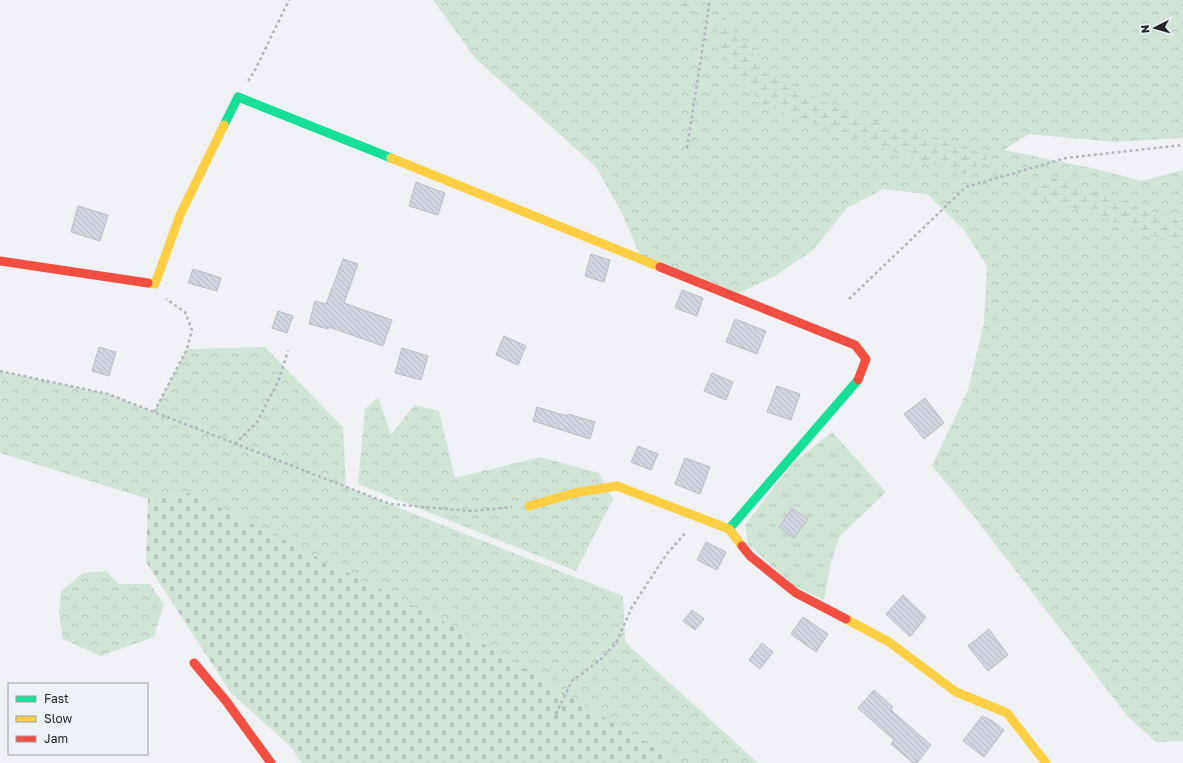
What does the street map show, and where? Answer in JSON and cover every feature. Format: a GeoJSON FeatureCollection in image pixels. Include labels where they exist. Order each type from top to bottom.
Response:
{"type":"FeatureCollection","features":[{"type":"Feature","properties":{"kind":"street"},"geometry":{"type":"LineString","coordinates":[[0,261],[155,284],[180,215],[238,96],[855,345],[866,359],[858,380],[729,529]]}},
{"type":"Feature","properties":{"kind":"street"},"geometry":{"type":"LineString","coordinates":[[529,506],[574,493],[617,486],[729,529],[750,556],[796,593],[889,642],[956,692],[1007,713],[1046,763]]}},
{"type":"Feature","properties":{"kind":"street"},"geometry":{"type":"LineString","coordinates":[[194,663],[226,700],[271,763]]}},
{"type":"Feature","properties":{"kind":"path"},"geometry":{"type":"LineString","coordinates":[[238,96],[255,70],[289,0]]}},
{"type":"Feature","properties":{"kind":"path"},"geometry":{"type":"LineString","coordinates":[[687,148],[710,0]]}},
{"type":"Feature","properties":{"kind":"path"},"geometry":{"type":"LineString","coordinates":[[850,299],[966,187],[1066,158],[1183,145]]}},
{"type":"Feature","properties":{"kind":"path"},"geometry":{"type":"LineString","coordinates":[[154,412],[187,349],[192,330],[185,312],[164,298],[155,284]]}},
{"type":"Feature","properties":{"kind":"path"},"geometry":{"type":"LineString","coordinates":[[235,444],[257,422],[278,382],[288,351]]}},
{"type":"Feature","properties":{"kind":"path"},"geometry":{"type":"LineString","coordinates":[[0,371],[108,394],[390,504],[472,511],[529,506]]}},
{"type":"Feature","properties":{"kind":"path"},"geometry":{"type":"LineString","coordinates":[[556,714],[572,681],[600,660],[616,643],[632,607],[666,555],[688,529],[700,518]]}},
{"type":"Feature","properties":{"kind":"green space"},"geometry":{"type":"Polygon","coordinates":[[[433,0],[1183,0],[1183,138],[1114,142],[1029,134],[1004,150],[1096,169],[1142,181],[1183,170],[1183,741],[1156,742],[1128,717],[972,514],[932,466],[968,390],[984,323],[987,266],[964,230],[927,194],[883,189],[847,208],[813,250],[775,276],[735,295],[642,260],[622,213],[596,167],[475,58],[433,0]]]}},
{"type":"Feature","properties":{"kind":"green space"},"geometry":{"type":"Polygon","coordinates":[[[676,0],[695,0],[691,21],[676,0]]]}},
{"type":"Feature","properties":{"kind":"green space"},"geometry":{"type":"Polygon","coordinates":[[[722,15],[770,75],[848,113],[991,156],[964,174],[845,136],[763,104],[720,53],[722,15]]]}},
{"type":"Feature","properties":{"kind":"green space"},"geometry":{"type":"Polygon","coordinates":[[[1047,176],[1183,222],[1183,246],[1066,205],[1016,193],[1047,176]]]}},
{"type":"Feature","properties":{"kind":"green space"},"geometry":{"type":"Polygon","coordinates":[[[265,347],[343,427],[346,487],[623,596],[625,642],[758,763],[383,763],[191,493],[148,499],[0,453],[0,371],[108,394],[154,412],[187,349],[265,347]]]}},
{"type":"Feature","properties":{"kind":"green space"},"geometry":{"type":"Polygon","coordinates":[[[378,397],[391,435],[414,405],[439,411],[455,478],[540,457],[599,473],[613,499],[576,571],[358,484],[365,409],[378,397]]]}},
{"type":"Feature","properties":{"kind":"green space"},"geometry":{"type":"Polygon","coordinates":[[[832,432],[886,492],[840,536],[831,562],[824,600],[793,585],[748,544],[745,525],[793,463],[832,432]]]}},
{"type":"Feature","properties":{"kind":"green space"},"geometry":{"type":"Polygon","coordinates":[[[191,493],[460,630],[679,763],[302,763],[290,746],[231,693],[146,562],[148,499],[191,493]]]}},
{"type":"Feature","properties":{"kind":"green space"},"geometry":{"type":"Polygon","coordinates":[[[106,571],[119,584],[150,584],[164,604],[154,637],[100,656],[63,639],[59,613],[61,591],[83,573],[106,571]]]}},
{"type":"Feature","properties":{"kind":"building"},"geometry":{"type":"Polygon","coordinates":[[[416,182],[445,193],[438,215],[409,206],[416,182]]]}},
{"type":"Feature","properties":{"kind":"building"},"geometry":{"type":"Polygon","coordinates":[[[78,206],[108,215],[100,241],[71,232],[78,206]]]}},
{"type":"Feature","properties":{"kind":"building"},"geometry":{"type":"Polygon","coordinates":[[[591,254],[610,260],[604,282],[585,276],[591,254]]]}},
{"type":"Feature","properties":{"kind":"building"},"geometry":{"type":"Polygon","coordinates":[[[343,259],[358,264],[344,303],[392,320],[383,346],[329,327],[328,329],[309,324],[315,301],[326,304],[343,259]]]}},
{"type":"Feature","properties":{"kind":"building"},"geometry":{"type":"Polygon","coordinates":[[[193,269],[221,278],[217,291],[188,283],[193,269]]]}},
{"type":"Feature","properties":{"kind":"building"},"geometry":{"type":"Polygon","coordinates":[[[682,290],[703,298],[697,316],[675,308],[682,290]]]}},
{"type":"Feature","properties":{"kind":"building"},"geometry":{"type":"Polygon","coordinates":[[[278,311],[293,316],[287,333],[272,328],[278,311]]]}},
{"type":"Feature","properties":{"kind":"building"},"geometry":{"type":"Polygon","coordinates":[[[735,319],[766,331],[757,354],[726,342],[735,319]]]}},
{"type":"Feature","properties":{"kind":"building"},"geometry":{"type":"Polygon","coordinates":[[[504,336],[526,346],[518,365],[496,355],[504,336]]]}},
{"type":"Feature","properties":{"kind":"building"},"geometry":{"type":"Polygon","coordinates":[[[99,347],[116,352],[109,376],[92,371],[99,347]]]}},
{"type":"Feature","properties":{"kind":"building"},"geometry":{"type":"Polygon","coordinates":[[[402,348],[428,356],[421,380],[395,373],[402,348]]]}},
{"type":"Feature","properties":{"kind":"building"},"geometry":{"type":"Polygon","coordinates":[[[712,373],[733,382],[726,400],[704,391],[712,373]]]}},
{"type":"Feature","properties":{"kind":"building"},"geometry":{"type":"Polygon","coordinates":[[[777,386],[800,394],[791,420],[767,412],[777,386]]]}},
{"type":"Feature","properties":{"kind":"building"},"geometry":{"type":"Polygon","coordinates":[[[925,398],[944,423],[924,439],[904,414],[925,398]]]}},
{"type":"Feature","properties":{"kind":"building"},"geometry":{"type":"Polygon","coordinates":[[[537,407],[567,416],[568,414],[595,422],[590,439],[533,421],[537,407]]]}},
{"type":"Feature","properties":{"kind":"building"},"geometry":{"type":"Polygon","coordinates":[[[638,446],[658,454],[651,470],[631,462],[638,446]]]}},
{"type":"Feature","properties":{"kind":"building"},"geometry":{"type":"Polygon","coordinates":[[[685,458],[710,467],[700,494],[675,484],[685,458]]]}},
{"type":"Feature","properties":{"kind":"building"},"geometry":{"type":"Polygon","coordinates":[[[792,508],[808,519],[794,538],[779,527],[792,508]]]}},
{"type":"Feature","properties":{"kind":"building"},"geometry":{"type":"Polygon","coordinates":[[[706,542],[726,552],[717,570],[697,560],[706,542]]]}},
{"type":"Feature","properties":{"kind":"building"},"geometry":{"type":"Polygon","coordinates":[[[903,595],[926,617],[910,637],[886,614],[903,595]]]}},
{"type":"Feature","properties":{"kind":"building"},"geometry":{"type":"Polygon","coordinates":[[[692,610],[704,619],[695,630],[683,621],[692,610]]]}},
{"type":"Feature","properties":{"kind":"building"},"geometry":{"type":"Polygon","coordinates":[[[803,617],[828,634],[816,652],[791,634],[803,617]]]}},
{"type":"Feature","properties":{"kind":"building"},"geometry":{"type":"Polygon","coordinates":[[[989,629],[1008,655],[988,671],[968,646],[989,629]]]}},
{"type":"Feature","properties":{"kind":"building"},"geometry":{"type":"Polygon","coordinates":[[[762,643],[773,652],[760,669],[749,660],[762,643]]]}},
{"type":"Feature","properties":{"kind":"building"},"geometry":{"type":"Polygon","coordinates":[[[874,690],[893,707],[891,710],[931,745],[917,763],[913,763],[891,744],[894,740],[858,708],[874,690]]]}},
{"type":"Feature","properties":{"kind":"building"},"geometry":{"type":"Polygon","coordinates":[[[982,716],[991,720],[1004,730],[984,757],[963,741],[982,716]]]}},
{"type":"Feature","properties":{"kind":"traffic: fast"},"geometry":{"type":"LineString","coordinates":[[224,125],[238,97],[391,158]]}},
{"type":"Feature","properties":{"kind":"traffic: fast"},"geometry":{"type":"LineString","coordinates":[[729,529],[858,380]]}},
{"type":"Feature","properties":{"kind":"traffic: slow"},"geometry":{"type":"LineString","coordinates":[[148,283],[155,284],[180,215],[224,125]]}},
{"type":"Feature","properties":{"kind":"traffic: slow"},"geometry":{"type":"LineString","coordinates":[[391,158],[660,267]]}},
{"type":"Feature","properties":{"kind":"traffic: slow"},"geometry":{"type":"LineString","coordinates":[[529,506],[574,493],[617,486],[729,529],[742,546]]}},
{"type":"Feature","properties":{"kind":"traffic: slow"},"geometry":{"type":"LineString","coordinates":[[846,619],[889,642],[956,692],[1007,713],[1046,763]]}},
{"type":"Feature","properties":{"kind":"traffic: jam"},"geometry":{"type":"LineString","coordinates":[[0,261],[148,283]]}},
{"type":"Feature","properties":{"kind":"traffic: jam"},"geometry":{"type":"LineString","coordinates":[[660,267],[855,345],[866,359],[858,380]]}},
{"type":"Feature","properties":{"kind":"traffic: jam"},"geometry":{"type":"LineString","coordinates":[[742,546],[750,556],[796,593],[846,619]]}},
{"type":"Feature","properties":{"kind":"traffic: jam"},"geometry":{"type":"LineString","coordinates":[[194,663],[226,701],[271,763]]}}]}
